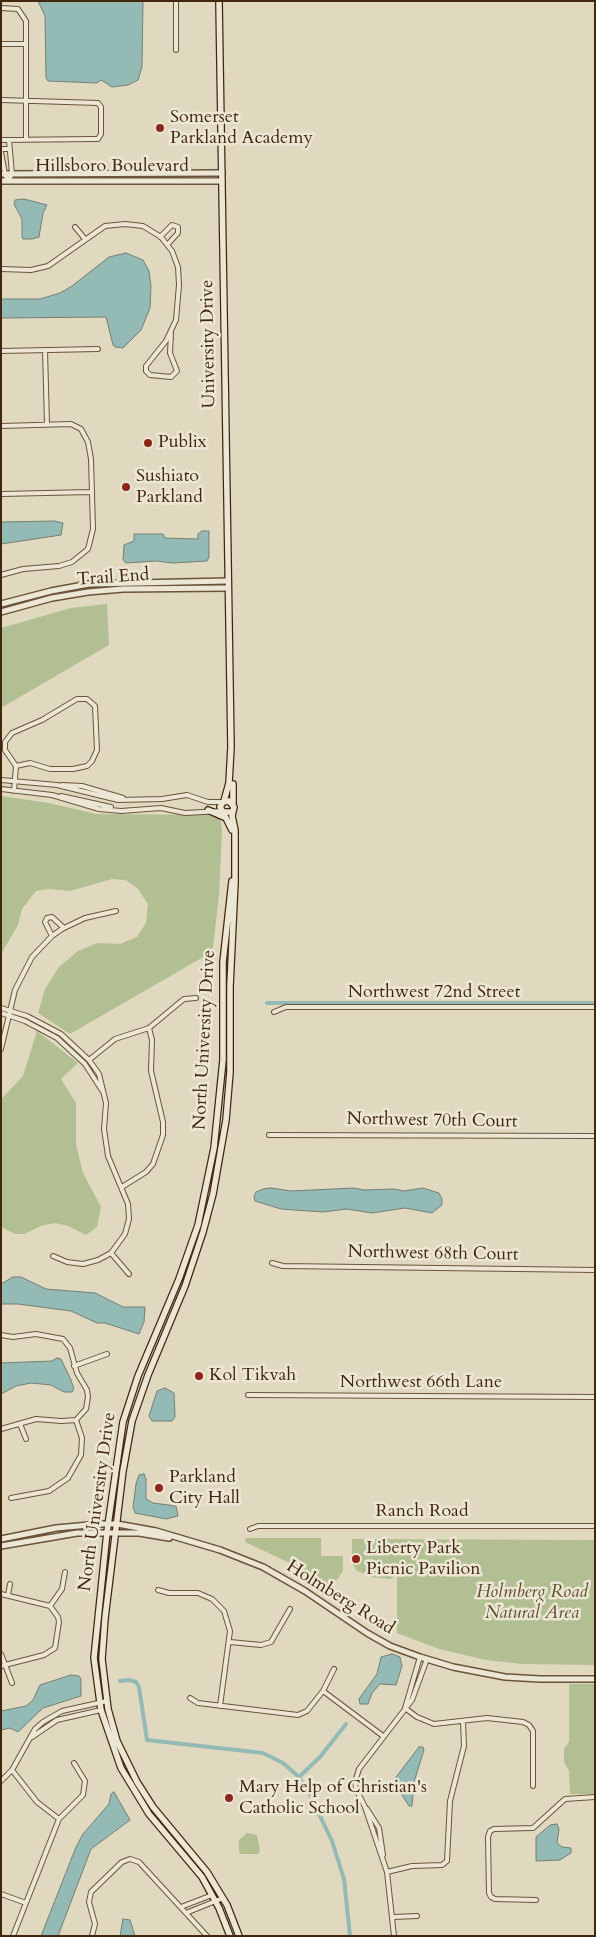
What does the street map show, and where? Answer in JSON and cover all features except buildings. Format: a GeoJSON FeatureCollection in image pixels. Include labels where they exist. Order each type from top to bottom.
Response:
{"type":"FeatureCollection","features":[{"type":"Feature","properties":{"kind":"main road","name":"University Drive"},"geometry":{"type":"LineString","coordinates":[[219,1],[232,812]]}},
{"type":"Feature","properties":{"kind":"main road","name":"University Drive"},"geometry":{"type":"LineString","coordinates":[[222,812],[230,783],[231,747]]}},
{"type":"Feature","properties":{"kind":"main road"},"geometry":{"type":"LineString","coordinates":[[224,802],[233,803]]}},
{"type":"Feature","properties":{"kind":"main road"},"geometry":{"type":"LineString","coordinates":[[208,810],[227,819]]}},
{"type":"Feature","properties":{"kind":"main road"},"geometry":{"type":"LineString","coordinates":[[222,812],[232,812],[234,836]]}},
{"type":"Feature","properties":{"kind":"main road"},"geometry":{"type":"LineString","coordinates":[[222,812],[234,836]]}},
{"type":"Feature","properties":{"kind":"main road","name":"North University Drive"},"geometry":{"type":"LineString","coordinates":[[234,836],[235,906],[230,986],[228,1099],[213,1194],[185,1286],[149,1372],[132,1421],[102,1639],[108,1709],[117,1741],[137,1782],[157,1812],[195,1855],[223,1898],[239,1936]]}},
{"type":"Feature","properties":{"kind":"main road","name":"North University Drive"},"geometry":{"type":"LineString","coordinates":[[230,1936],[216,1902],[193,1865],[162,1829],[129,1785],[116,1757],[100,1710],[95,1667],[95,1635],[108,1524],[123,1422],[138,1376],[182,1270],[198,1225],[206,1192],[221,1100],[223,962],[234,872]]}},
{"type":"Feature","properties":{"kind":"main road"},"geometry":{"type":"LineString","coordinates":[[206,1192],[213,1194]]}},
{"type":"Feature","properties":{"kind":"street"},"geometry":{"type":"LineString","coordinates":[[176,1],[176,50]]}},
{"type":"Feature","properties":{"kind":"street"},"geometry":{"type":"LineString","coordinates":[[1,8],[18,10],[25,19],[26,140]]}},
{"type":"Feature","properties":{"kind":"street"},"geometry":{"type":"LineString","coordinates":[[1,44],[26,44]]}},
{"type":"Feature","properties":{"kind":"street"},"geometry":{"type":"LineString","coordinates":[[1,100],[98,103],[101,107],[100,137],[94,140],[1,140]]}},
{"type":"Feature","properties":{"kind":"street"},"geometry":{"type":"LineString","coordinates":[[9,140],[12,174],[8,181],[3,174],[1,151],[9,149]]}},
{"type":"Feature","properties":{"kind":"street","name":"Hillsboro Boulevard"},"geometry":{"type":"LineString","coordinates":[[3,174],[222,174]]}},
{"type":"Feature","properties":{"kind":"street","name":"Hillsboro Boulevard"},"geometry":{"type":"LineString","coordinates":[[1,181],[222,181]]}},
{"type":"Feature","properties":{"kind":"street"},"geometry":{"type":"LineString","coordinates":[[1,269],[30,270],[48,266],[63,258],[85,238],[105,226],[125,224],[143,226],[168,244],[176,259],[179,285],[178,310],[171,333],[170,353],[177,371],[171,377],[150,376],[146,371],[146,366],[171,333]]}},
{"type":"Feature","properties":{"kind":"street"},"geometry":{"type":"LineString","coordinates":[[160,237],[172,225],[178,227],[178,233],[168,244]]}},
{"type":"Feature","properties":{"kind":"street"},"geometry":{"type":"LineString","coordinates":[[75,227],[85,238]]}},
{"type":"Feature","properties":{"kind":"street"},"geometry":{"type":"LineString","coordinates":[[2,351],[98,349]]}},
{"type":"Feature","properties":{"kind":"street"},"geometry":{"type":"LineString","coordinates":[[45,350],[47,424]]}},
{"type":"Feature","properties":{"kind":"street"},"geometry":{"type":"LineString","coordinates":[[1,426],[76,425],[84,434],[92,459],[93,535],[92,542],[84,554],[66,565],[23,569],[1,575]]}},
{"type":"Feature","properties":{"kind":"street"},"geometry":{"type":"LineString","coordinates":[[1,494],[91,492]]}},
{"type":"Feature","properties":{"kind":"street","name":"Trail End"},"geometry":{"type":"LineString","coordinates":[[1,604],[51,590],[96,584],[228,585]]}},
{"type":"Feature","properties":{"kind":"street","name":"Trail End"},"geometry":{"type":"LineString","coordinates":[[1,612],[52,598],[88,592],[228,585]]}},
{"type":"Feature","properties":{"kind":"street"},"geometry":{"type":"LineString","coordinates":[[14,792],[16,766],[5,750],[5,742],[12,733],[50,716],[77,699],[87,700],[95,706],[97,710],[97,750],[87,766],[62,770],[30,763],[16,766]]}},
{"type":"Feature","properties":{"kind":"street"},"geometry":{"type":"LineString","coordinates":[[1,780],[57,786],[101,797],[143,799],[172,798],[187,795],[208,802],[224,802]]}},
{"type":"Feature","properties":{"kind":"street"},"geometry":{"type":"LineString","coordinates":[[57,786],[82,786],[128,799]]}},
{"type":"Feature","properties":{"kind":"street"},"geometry":{"type":"LineString","coordinates":[[1,789],[72,798],[106,807],[128,809]]}},
{"type":"Feature","properties":{"kind":"street"},"geometry":{"type":"LineString","coordinates":[[72,798],[74,789]]}},
{"type":"Feature","properties":{"kind":"street"},"geometry":{"type":"LineString","coordinates":[[52,795],[99,809],[161,808],[185,813],[208,810],[222,812]]}},
{"type":"Feature","properties":{"kind":"street"},"geometry":{"type":"LineString","coordinates":[[142,808],[143,799]]}},
{"type":"Feature","properties":{"kind":"street"},"geometry":{"type":"LineString","coordinates":[[1,1049],[15,990],[25,968],[52,936],[64,928],[85,918],[116,911]]}},
{"type":"Feature","properties":{"kind":"street"},"geometry":{"type":"LineString","coordinates":[[52,936],[45,922],[48,918],[52,917],[64,928]]}},
{"type":"Feature","properties":{"kind":"street"},"geometry":{"type":"LineString","coordinates":[[85,1064],[115,1039],[149,1028],[184,999],[196,998]]}},
{"type":"Feature","properties":{"kind":"street","name":"Northwest 72nd Street"},"geometry":{"type":"LineString","coordinates":[[274,1012],[286,1007],[595,1007]]}},
{"type":"Feature","properties":{"kind":"street"},"geometry":{"type":"LineString","coordinates":[[1,1008],[27,1016],[61,1034],[89,1060],[99,1074],[106,1103],[104,1129],[108,1156],[128,1204],[129,1219],[125,1234],[111,1253],[98,1260],[83,1264],[67,1262],[53,1256]]}},
{"type":"Feature","properties":{"kind":"street"},"geometry":{"type":"LineString","coordinates":[[1,1013],[25,1021],[57,1038],[85,1064],[104,1093]]}},
{"type":"Feature","properties":{"kind":"street"},"geometry":{"type":"LineString","coordinates":[[122,1187],[146,1172],[153,1164],[163,1135],[163,1122],[151,1071],[152,1040],[149,1028]]}},
{"type":"Feature","properties":{"kind":"street","name":"Northwest 70th Court"},"geometry":{"type":"LineString","coordinates":[[269,1135],[595,1136]]}},
{"type":"Feature","properties":{"kind":"street"},"geometry":{"type":"LineString","coordinates":[[111,1253],[128,1274]]}},
{"type":"Feature","properties":{"kind":"street","name":"Northwest 68th Court"},"geometry":{"type":"LineString","coordinates":[[272,1263],[283,1266],[595,1270]]}},
{"type":"Feature","properties":{"kind":"street"},"geometry":{"type":"LineString","coordinates":[[1,1335],[13,1337],[36,1334],[63,1339],[70,1348],[74,1366],[87,1390],[88,1397],[86,1409],[76,1420],[61,1422],[36,1419],[1,1429]]}},
{"type":"Feature","properties":{"kind":"street"},"geometry":{"type":"LineString","coordinates":[[74,1366],[107,1354]]}},
{"type":"Feature","properties":{"kind":"street","name":"Northwest 66th Lane"},"geometry":{"type":"LineString","coordinates":[[248,1395],[595,1397]]}},
{"type":"Feature","properties":{"kind":"street"},"geometry":{"type":"LineString","coordinates":[[11,1498],[49,1491],[68,1478],[81,1455],[82,1438],[76,1420]]}},
{"type":"Feature","properties":{"kind":"street"},"geometry":{"type":"LineString","coordinates":[[20,1424],[26,1439]]}},
{"type":"Feature","properties":{"kind":"street","name":"Holmberg Road"},"geometry":{"type":"LineString","coordinates":[[1,1539],[56,1528],[108,1524],[156,1531],[234,1555],[276,1574],[367,1633],[390,1646],[420,1657],[480,1673],[513,1678],[595,1678]]}},
{"type":"Feature","properties":{"kind":"street","name":"Ranch Road"},"geometry":{"type":"LineString","coordinates":[[250,1529],[258,1526],[595,1526]]}},
{"type":"Feature","properties":{"kind":"street","name":"Holmberg Road"},"geometry":{"type":"LineString","coordinates":[[1,1546],[57,1535],[107,1532],[148,1534],[192,1542]]}},
{"type":"Feature","properties":{"kind":"street"},"geometry":{"type":"LineString","coordinates":[[50,1606],[62,1589],[65,1572]]}},
{"type":"Feature","properties":{"kind":"street"},"geometry":{"type":"LineString","coordinates":[[8,1595],[10,1584]]}},
{"type":"Feature","properties":{"kind":"street"},"geometry":{"type":"LineString","coordinates":[[158,1590],[169,1593],[192,1592],[212,1599],[218,1604],[228,1620],[230,1642],[220,1706]]}},
{"type":"Feature","properties":{"kind":"street"},"geometry":{"type":"LineString","coordinates":[[1,1594],[50,1606],[58,1617],[59,1622],[54,1648],[44,1655],[3,1665]]}},
{"type":"Feature","properties":{"kind":"street"},"geometry":{"type":"LineString","coordinates":[[230,1642],[266,1644],[274,1638],[290,1609]]}},
{"type":"Feature","properties":{"kind":"street"},"geometry":{"type":"LineString","coordinates":[[1,1654],[3,1665],[12,1683]]}},
{"type":"Feature","properties":{"kind":"street"},"geometry":{"type":"LineString","coordinates":[[405,1708],[409,1688],[420,1657]]}},
{"type":"Feature","properties":{"kind":"street"},"geometry":{"type":"LineString","coordinates":[[394,1936],[394,1917],[387,1872],[365,1808],[356,1789],[356,1775],[416,1692],[427,1659]]}},
{"type":"Feature","properties":{"kind":"street"},"geometry":{"type":"LineString","coordinates":[[190,1698],[198,1703],[298,1715],[307,1711],[323,1691],[334,1669]]}},
{"type":"Feature","properties":{"kind":"street"},"geometry":{"type":"LineString","coordinates":[[409,1688],[416,1692]]}},
{"type":"Feature","properties":{"kind":"street"},"geometry":{"type":"LineString","coordinates":[[323,1691],[383,1736]]}},
{"type":"Feature","properties":{"kind":"street"},"geometry":{"type":"LineString","coordinates":[[1,1781],[12,1770],[35,1728],[56,1714],[107,1701]]}},
{"type":"Feature","properties":{"kind":"street"},"geometry":{"type":"LineString","coordinates":[[405,1708],[417,1717],[434,1724],[486,1718],[523,1722],[529,1725],[532,1731],[533,1786]]}},
{"type":"Feature","properties":{"kind":"street"},"geometry":{"type":"LineString","coordinates":[[28,1740],[57,1720],[108,1709]]}},
{"type":"Feature","properties":{"kind":"street"},"geometry":{"type":"LineString","coordinates":[[387,1872],[412,1866],[442,1865],[448,1862],[450,1801],[464,1746],[463,1722]]}},
{"type":"Feature","properties":{"kind":"street"},"geometry":{"type":"LineString","coordinates":[[13,1936],[59,1820],[83,1795],[85,1781],[74,1763]]}},
{"type":"Feature","properties":{"kind":"street"},"geometry":{"type":"LineString","coordinates":[[12,1770],[37,1802],[59,1820]]}},
{"type":"Feature","properties":{"kind":"street"},"geometry":{"type":"LineString","coordinates":[[536,1900],[495,1899],[491,1897],[489,1893],[488,1846],[490,1832],[494,1829],[533,1828],[565,1799],[595,1797]]}},
{"type":"Feature","properties":{"kind":"street"},"geometry":{"type":"LineString","coordinates":[[92,1936],[95,1924],[89,1902],[91,1892],[126,1860],[139,1862],[207,1936]]}},
{"type":"Feature","properties":{"kind":"street"},"geometry":{"type":"LineString","coordinates":[[180,1907],[218,1891]]}},
{"type":"Feature","properties":{"kind":"street"},"geometry":{"type":"LineString","coordinates":[[1,1894],[26,1903]]}},
{"type":"Feature","properties":{"kind":"street"},"geometry":{"type":"LineString","coordinates":[[186,1913],[223,1898]]}},
{"type":"Feature","properties":{"kind":"street"},"geometry":{"type":"LineString","coordinates":[[394,1917],[417,1916]]}},
{"type":"Feature","properties":{"kind":"green space"},"geometry":{"type":"Polygon","coordinates":[[[107,604],[109,645],[1,708],[1,628],[71,608],[107,604]]]}},
{"type":"Feature","properties":{"kind":"green space"},"geometry":{"type":"Polygon","coordinates":[[[1,796],[49,803],[96,814],[220,815],[222,831],[219,895],[212,956],[205,956],[70,1034],[38,1013],[45,989],[59,967],[78,951],[97,943],[120,944],[137,937],[146,923],[148,904],[138,889],[126,880],[112,879],[70,891],[48,889],[36,891],[22,909],[18,925],[1,954],[1,796]]]}},
{"type":"Feature","properties":{"kind":"green space"},"geometry":{"type":"Polygon","coordinates":[[[37,1031],[78,1063],[61,1079],[76,1103],[76,1145],[83,1173],[101,1207],[97,1227],[86,1235],[68,1226],[55,1223],[41,1226],[24,1234],[15,1234],[1,1227],[1,1099],[23,1076],[37,1031]]]}},
{"type":"Feature","properties":{"kind":"green space"},"geometry":{"type":"Polygon","coordinates":[[[246,1538],[321,1538],[321,1556],[343,1556],[343,1571],[330,1590],[292,1564],[245,1542],[246,1538]]]}},
{"type":"Feature","properties":{"kind":"green space","name":"Holmberg Road Natural Area"},"geometry":{"type":"Polygon","coordinates":[[[352,1539],[595,1540],[595,1665],[522,1664],[486,1660],[439,1649],[397,1633],[397,1574],[391,1579],[371,1577],[356,1570],[352,1562],[352,1539]]]}},
{"type":"Feature","properties":{"kind":"green space"},"geometry":{"type":"Polygon","coordinates":[[[569,1684],[595,1684],[595,1794],[570,1794],[569,1771],[564,1762],[564,1749],[569,1742],[569,1684]]]}},
{"type":"Feature","properties":{"kind":"green space"},"geometry":{"type":"Polygon","coordinates":[[[247,1833],[257,1835],[260,1851],[258,1854],[241,1854],[239,1851],[239,1840],[247,1833]]]}},
{"type":"Feature","properties":{"kind":"water"},"geometry":{"type":"Polygon","coordinates":[[[38,1],[143,1],[142,67],[138,80],[128,85],[112,87],[101,80],[97,83],[48,81],[46,78],[45,16],[38,1]]]}},
{"type":"Feature","properties":{"kind":"water"},"geometry":{"type":"Polygon","coordinates":[[[24,199],[47,205],[43,213],[39,237],[23,239],[22,237],[22,219],[14,204],[15,200],[24,199]]]}},
{"type":"Feature","properties":{"kind":"water"},"geometry":{"type":"Polygon","coordinates":[[[126,253],[143,260],[149,271],[151,286],[150,308],[141,330],[123,348],[113,345],[106,317],[1,318],[1,299],[40,299],[60,293],[109,257],[126,253]]]}},
{"type":"Feature","properties":{"kind":"water"},"geometry":{"type":"Polygon","coordinates":[[[54,521],[63,523],[61,535],[1,544],[1,522],[54,521]]]}},
{"type":"Feature","properties":{"kind":"water"},"geometry":{"type":"Polygon","coordinates":[[[202,531],[209,531],[209,557],[207,561],[126,563],[123,560],[124,545],[134,541],[134,534],[163,534],[165,538],[198,539],[198,534],[202,531]]]}},
{"type":"Feature","properties":{"kind":"water"},"geometry":{"type":"Polygon","coordinates":[[[271,1188],[291,1191],[354,1188],[404,1191],[423,1188],[439,1193],[442,1205],[432,1213],[405,1208],[372,1213],[347,1209],[323,1212],[281,1209],[255,1201],[256,1192],[271,1188]]]}},
{"type":"Feature","properties":{"kind":"water"},"geometry":{"type":"Polygon","coordinates":[[[13,1277],[21,1277],[46,1289],[95,1293],[123,1307],[145,1307],[144,1322],[139,1334],[105,1323],[97,1323],[71,1311],[18,1304],[1,1304],[1,1284],[13,1277]]]}},
{"type":"Feature","properties":{"kind":"water"},"geometry":{"type":"Polygon","coordinates":[[[57,1358],[61,1359],[71,1380],[74,1389],[72,1392],[64,1392],[51,1385],[31,1383],[16,1386],[1,1394],[1,1363],[52,1361],[57,1358]]]}},
{"type":"Feature","properties":{"kind":"water"},"geometry":{"type":"Polygon","coordinates":[[[165,1388],[174,1393],[175,1417],[172,1421],[152,1421],[149,1416],[157,1391],[165,1388]]]}},
{"type":"Feature","properties":{"kind":"water"},"geometry":{"type":"Polygon","coordinates":[[[144,1474],[146,1479],[146,1499],[153,1503],[176,1506],[178,1516],[166,1519],[135,1513],[133,1507],[136,1484],[139,1475],[144,1474]]]}},
{"type":"Feature","properties":{"kind":"water"},"geometry":{"type":"Polygon","coordinates":[[[392,1654],[400,1657],[402,1666],[396,1685],[380,1684],[372,1693],[368,1704],[360,1704],[359,1699],[377,1674],[381,1657],[392,1654]]]}},
{"type":"Feature","properties":{"kind":"water"},"geometry":{"type":"Polygon","coordinates":[[[71,1675],[79,1676],[81,1679],[81,1696],[43,1708],[18,1732],[10,1728],[1,1730],[1,1711],[26,1706],[33,1700],[40,1685],[71,1675]]]}},
{"type":"Feature","properties":{"kind":"water"},"geometry":{"type":"Polygon","coordinates":[[[419,1747],[423,1747],[424,1750],[414,1782],[412,1806],[409,1806],[393,1781],[419,1747]]]}},
{"type":"Feature","properties":{"kind":"water"},"geometry":{"type":"Polygon","coordinates":[[[114,1792],[130,1820],[91,1849],[58,1936],[41,1936],[76,1847],[83,1834],[109,1804],[111,1794],[114,1792]]]}},
{"type":"Feature","properties":{"kind":"water"},"geometry":{"type":"Polygon","coordinates":[[[557,1824],[559,1829],[557,1843],[562,1847],[571,1848],[571,1853],[560,1860],[536,1861],[536,1837],[550,1825],[557,1824]]]}},
{"type":"Feature","properties":{"kind":"water"},"geometry":{"type":"Polygon","coordinates":[[[123,1919],[130,1920],[135,1936],[120,1936],[123,1919]]]}},
{"type":"Feature","properties":{"kind":"waterway"},"geometry":{"type":"LineString","coordinates":[[267,1003],[595,1003]]}},
{"type":"Feature","properties":{"kind":"waterway"},"geometry":{"type":"LineString","coordinates":[[120,1681],[129,1680],[136,1682],[139,1687],[147,1740],[263,1753],[283,1763],[299,1777],[309,1793],[332,1841],[344,1879],[350,1936]]}},
{"type":"Feature","properties":{"kind":"waterway"},"geometry":{"type":"LineString","coordinates":[[299,1777],[320,1757],[346,1724]]}},
{"type":"Feature","properties":{"kind":"place","name":"Somerset Parkland Academy"},"geometry":{"type":"Point","coordinates":[160,128]}},
{"type":"Feature","properties":{"kind":"place","name":"Publix"},"geometry":{"type":"Point","coordinates":[148,443]}},
{"type":"Feature","properties":{"kind":"place","name":"Sushiato Parkland"},"geometry":{"type":"Point","coordinates":[126,487]}},
{"type":"Feature","properties":{"kind":"place","name":"Kol Tikvah"},"geometry":{"type":"Point","coordinates":[199,1376]}},
{"type":"Feature","properties":{"kind":"place","name":"Parkland City Hall"},"geometry":{"type":"Point","coordinates":[159,1488]}},
{"type":"Feature","properties":{"kind":"place","name":"Liberty Park Picnic Pavilion"},"geometry":{"type":"Point","coordinates":[356,1559]}},
{"type":"Feature","properties":{"kind":"place","name":"Mary Help of Christian's Catholic School"},"geometry":{"type":"Point","coordinates":[229,1798]}}]}
